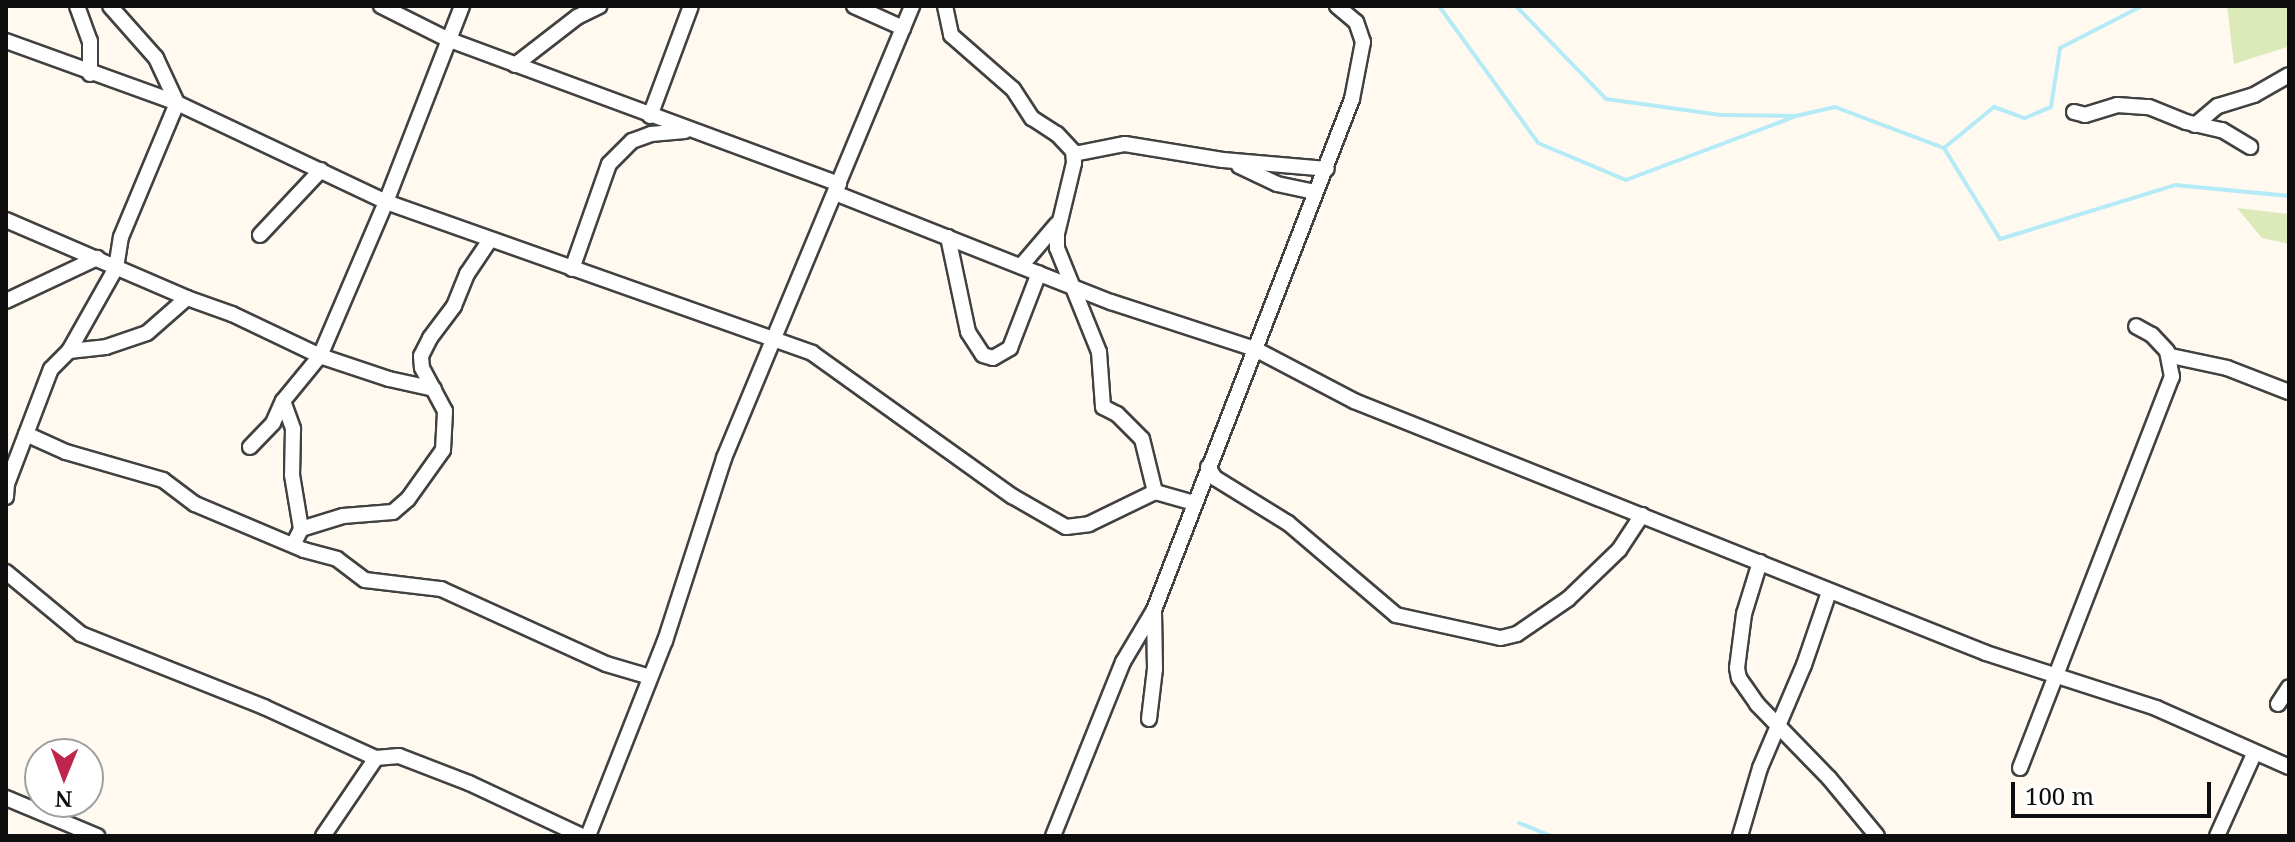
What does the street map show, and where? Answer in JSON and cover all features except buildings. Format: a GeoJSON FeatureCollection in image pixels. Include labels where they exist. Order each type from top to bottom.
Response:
{"type":"FeatureCollection","features":[{"type":"Feature","properties":{"kind":"street"},"geometry":{"type":"LineString","coordinates":[[77,6],[90,41],[90,74]]}},
{"type":"Feature","properties":{"kind":"street"},"geometry":{"type":"LineString","coordinates":[[6,497],[51,369],[69,351],[116,268],[121,237],[177,103],[156,58],[110,6]]}},
{"type":"Feature","properties":{"kind":"street"},"geometry":{"type":"LineString","coordinates":[[381,6],[447,39],[689,130],[1111,302],[1255,349],[1354,401],[1829,592],[1986,653],[2156,708],[2289,767]]}},
{"type":"Feature","properties":{"kind":"street"},"geometry":{"type":"LineString","coordinates":[[250,447],[273,423],[283,401],[320,356],[386,202],[462,6]]}},
{"type":"Feature","properties":{"kind":"street"},"geometry":{"type":"LineString","coordinates":[[515,65],[577,17],[600,6]]}},
{"type":"Feature","properties":{"kind":"street"},"geometry":{"type":"LineString","coordinates":[[650,116],[691,6]]}},
{"type":"Feature","properties":{"kind":"street"},"geometry":{"type":"LineString","coordinates":[[854,6],[903,28]]}},
{"type":"Feature","properties":{"kind":"street"},"geometry":{"type":"LineString","coordinates":[[6,572],[81,634],[264,707],[376,758],[399,756],[469,783],[585,836],[650,677],[724,458],[912,6]]}},
{"type":"Feature","properties":{"kind":"street"},"geometry":{"type":"LineString","coordinates":[[945,6],[951,35],[1013,89],[1028,114],[1061,138],[1074,154]]}},
{"type":"Feature","properties":{"kind":"street"},"geometry":{"type":"LineString","coordinates":[[1053,836],[1123,662],[1154,610],[1352,99],[1363,42],[1356,22],[1337,6]]}},
{"type":"Feature","properties":{"kind":"street"},"geometry":{"type":"LineString","coordinates":[[6,41],[177,103],[386,202],[489,241],[775,338],[829,362],[1012,496],[1066,527],[1089,524],[1155,492],[1194,503]]}},
{"type":"Feature","properties":{"kind":"street"},"geometry":{"type":"LineString","coordinates":[[2195,125],[2218,106],[2254,95],[2289,75]]}},
{"type":"Feature","properties":{"kind":"street"},"geometry":{"type":"LineString","coordinates":[[2074,112],[2085,115],[2117,105],[2157,109],[2195,125],[2222,130],[2250,147]]}},
{"type":"Feature","properties":{"kind":"street"},"geometry":{"type":"LineString","coordinates":[[572,269],[599,187],[614,158],[632,141],[651,134],[689,130]]}},
{"type":"Feature","properties":{"kind":"street"},"geometry":{"type":"LineString","coordinates":[[1074,154],[1125,144],[1223,160],[1327,169]]}},
{"type":"Feature","properties":{"kind":"street"},"geometry":{"type":"LineString","coordinates":[[1074,154],[1056,238],[1058,253],[1075,286],[1099,352],[1103,407],[1117,414],[1142,439],[1155,492]]}},
{"type":"Feature","properties":{"kind":"street"},"geometry":{"type":"LineString","coordinates":[[1223,160],[1277,184],[1314,192]]}},
{"type":"Feature","properties":{"kind":"street"},"geometry":{"type":"LineString","coordinates":[[260,235],[321,170]]}},
{"type":"Feature","properties":{"kind":"street"},"geometry":{"type":"LineString","coordinates":[[6,220],[187,298],[232,314],[320,356],[389,379],[434,389]]}},
{"type":"Feature","properties":{"kind":"street"},"geometry":{"type":"LineString","coordinates":[[1021,266],[1061,220]]}},
{"type":"Feature","properties":{"kind":"street"},"geometry":{"type":"LineString","coordinates":[[948,237],[968,332],[983,355],[993,358],[1010,348],[1039,273]]}},
{"type":"Feature","properties":{"kind":"street"},"geometry":{"type":"LineString","coordinates":[[26,434],[66,452],[163,480],[195,504],[297,536],[343,516],[393,512],[408,499],[443,450],[446,421],[422,368],[421,356],[430,338],[454,306],[467,274],[489,241]]}},
{"type":"Feature","properties":{"kind":"street"},"geometry":{"type":"LineString","coordinates":[[6,301],[97,258]]}},
{"type":"Feature","properties":{"kind":"street"},"geometry":{"type":"LineString","coordinates":[[69,351],[106,347],[147,333],[187,298]]}},
{"type":"Feature","properties":{"kind":"street"},"geometry":{"type":"LineString","coordinates":[[2136,326],[2152,335],[2171,356],[2227,368],[2289,392]]}},
{"type":"Feature","properties":{"kind":"street"},"geometry":{"type":"LineString","coordinates":[[2020,768],[2172,377],[2171,356]]}},
{"type":"Feature","properties":{"kind":"street"},"geometry":{"type":"LineString","coordinates":[[283,401],[293,429],[292,475],[297,536],[304,550],[337,559],[365,580],[441,589],[606,664],[650,677]]}},
{"type":"Feature","properties":{"kind":"street"},"geometry":{"type":"LineString","coordinates":[[1208,467],[1215,478],[1288,523],[1396,615],[1501,638],[1517,634],[1568,599],[1619,550],[1642,515]]}},
{"type":"Feature","properties":{"kind":"street"},"geometry":{"type":"LineString","coordinates":[[1760,562],[1744,614],[1737,668],[1745,689],[1829,778],[1877,836]]}},
{"type":"Feature","properties":{"kind":"street"},"geometry":{"type":"LineString","coordinates":[[1740,836],[1760,768],[1829,592]]}},
{"type":"Feature","properties":{"kind":"street"},"geometry":{"type":"LineString","coordinates":[[1149,719],[1155,669],[1154,610]]}},
{"type":"Feature","properties":{"kind":"street"},"geometry":{"type":"LineString","coordinates":[[2278,704],[2289,687]]}},
{"type":"Feature","properties":{"kind":"street"},"geometry":{"type":"LineString","coordinates":[[2217,836],[2255,752]]}},
{"type":"Feature","properties":{"kind":"street"},"geometry":{"type":"LineString","coordinates":[[323,836],[376,758]]}},
{"type":"Feature","properties":{"kind":"street"},"geometry":{"type":"LineString","coordinates":[[6,798],[97,836]]}},
{"type":"Feature","properties":{"kind":"green space"},"geometry":{"type":"Polygon","coordinates":[[[2227,6],[2289,6],[2287,47],[2234,64],[2227,6]]]}},
{"type":"Feature","properties":{"kind":"green space"},"geometry":{"type":"Polygon","coordinates":[[[2237,208],[2289,214],[2289,244],[2262,238],[2237,208]]]}},
{"type":"Feature","properties":{"kind":"waterway"},"geometry":{"type":"LineString","coordinates":[[1439,6],[1538,143],[1626,180],[1796,116],[1835,107],[1944,148],[2000,239],[2175,185],[2289,196]]}},
{"type":"Feature","properties":{"kind":"waterway"},"geometry":{"type":"LineString","coordinates":[[1516,6],[1606,99],[1721,115],[1793,116]]}},
{"type":"Feature","properties":{"kind":"waterway"},"geometry":{"type":"LineString","coordinates":[[1944,148],[1994,107],[2025,118],[2051,107],[2060,48],[2142,6]]}},
{"type":"Feature","properties":{"kind":"waterway"},"geometry":{"type":"LineString","coordinates":[[1519,823],[1552,836]]}}]}
